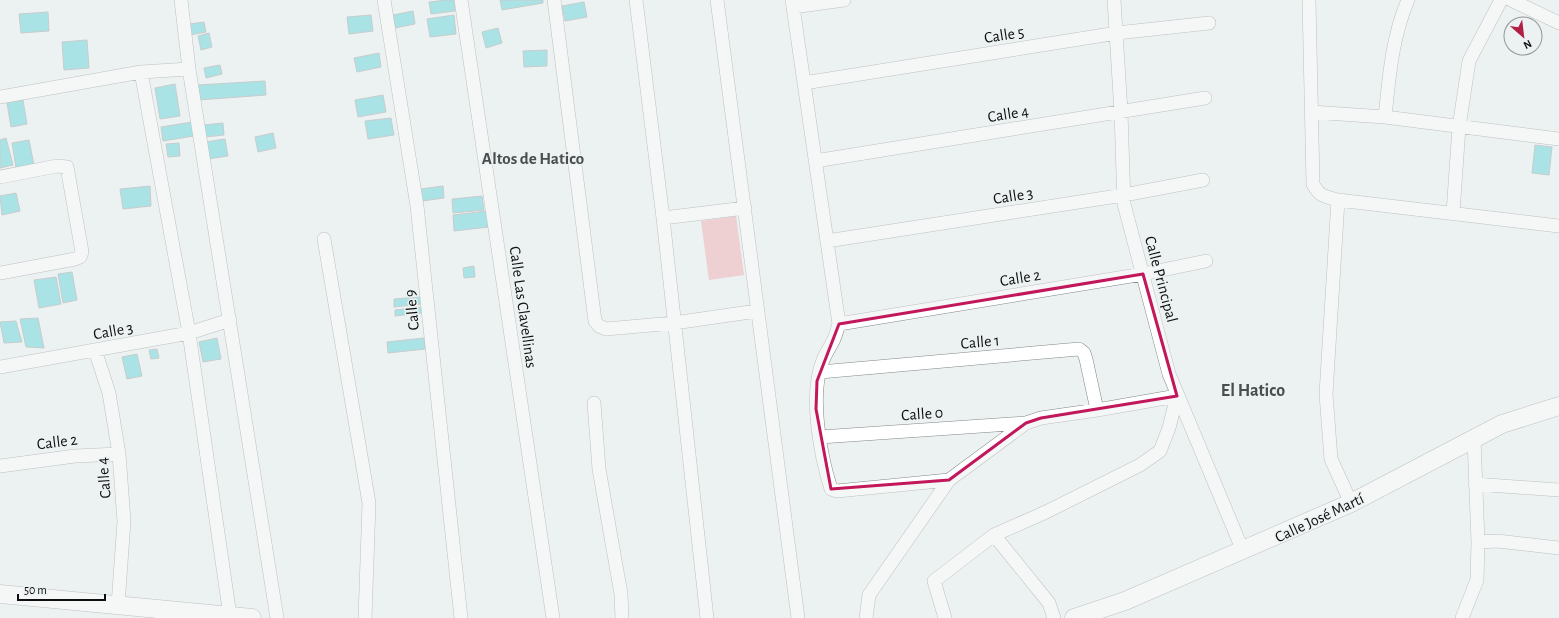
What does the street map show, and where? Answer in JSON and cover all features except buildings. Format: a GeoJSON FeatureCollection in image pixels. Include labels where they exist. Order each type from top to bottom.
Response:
{"type":"FeatureCollection","features":[{"type":"Feature","properties":{"kind":"main road","name":"Calle José Martí"},"geometry":{"type":"LineString","coordinates":[[1074,618],[1125,601],[1351,503],[1502,424],[1559,406]]}},
{"type":"Feature","properties":{"kind":"main road"},"geometry":{"type":"LineString","coordinates":[[0,594],[252,618]]}},
{"type":"Feature","properties":{"kind":"street"},"geometry":{"type":"LineString","coordinates":[[181,0],[189,69],[277,618]]}},
{"type":"Feature","properties":{"kind":"street","name":"Calle 9"},"geometry":{"type":"LineString","coordinates":[[384,0],[417,206],[461,618]]}},
{"type":"Feature","properties":{"kind":"street","name":"Calle Las Clavellinas"},"geometry":{"type":"LineString","coordinates":[[461,0],[553,618]]}},
{"type":"Feature","properties":{"kind":"street"},"geometry":{"type":"LineString","coordinates":[[554,0],[595,321],[599,326],[606,329],[674,323],[757,311]]}},
{"type":"Feature","properties":{"kind":"street"},"geometry":{"type":"LineString","coordinates":[[636,0],[663,218],[707,618]]}},
{"type":"Feature","properties":{"kind":"street"},"geometry":{"type":"LineString","coordinates":[[717,0],[798,618]]}},
{"type":"Feature","properties":{"kind":"street"},"geometry":{"type":"LineString","coordinates":[[844,0],[792,4],[839,324],[834,340],[823,360],[817,382],[816,409],[826,474],[831,489],[837,491],[949,480]]}},
{"type":"Feature","properties":{"kind":"street","name":"Calle Principal"},"geometry":{"type":"LineString","coordinates":[[1114,0],[1121,112],[1124,204],[1169,374],[1243,551]]}},
{"type":"Feature","properties":{"kind":"street"},"geometry":{"type":"LineString","coordinates":[[1309,0],[1313,184],[1322,196],[1338,200],[1559,226]]}},
{"type":"Feature","properties":{"kind":"street"},"geometry":{"type":"LineString","coordinates":[[1385,117],[1391,64],[1403,11],[1408,0]]}},
{"type":"Feature","properties":{"kind":"street"},"geometry":{"type":"LineString","coordinates":[[1453,213],[1459,127],[1469,61],[1500,0]]}},
{"type":"Feature","properties":{"kind":"street"},"geometry":{"type":"LineString","coordinates":[[1511,0],[1559,23]]}},
{"type":"Feature","properties":{"kind":"street","name":"Calle 5"},"geometry":{"type":"LineString","coordinates":[[804,82],[1117,33],[1209,23]]}},
{"type":"Feature","properties":{"kind":"street"},"geometry":{"type":"LineString","coordinates":[[0,97],[141,72],[189,69]]}},
{"type":"Feature","properties":{"kind":"street"},"geometry":{"type":"LineString","coordinates":[[141,72],[189,333],[230,616]]}},
{"type":"Feature","properties":{"kind":"street","name":"Calle 4"},"geometry":{"type":"LineString","coordinates":[[815,160],[1205,98]]}},
{"type":"Feature","properties":{"kind":"street"},"geometry":{"type":"LineString","coordinates":[[1311,112],[1385,117],[1559,139]]}},
{"type":"Feature","properties":{"kind":"street"},"geometry":{"type":"LineString","coordinates":[[0,177],[57,166],[67,168],[82,252],[80,257],[75,259],[0,273]]}},
{"type":"Feature","properties":{"kind":"street","name":"Calle 3"},"geometry":{"type":"LineString","coordinates":[[827,241],[1124,195],[1203,180]]}},
{"type":"Feature","properties":{"kind":"street"},"geometry":{"type":"LineString","coordinates":[[1338,200],[1326,394],[1331,459],[1351,503]]}},
{"type":"Feature","properties":{"kind":"street"},"geometry":{"type":"LineString","coordinates":[[663,218],[745,208]]}},
{"type":"Feature","properties":{"kind":"street"},"geometry":{"type":"LineString","coordinates":[[324,239],[369,503],[365,618]]}},
{"type":"Feature","properties":{"kind":"street","name":"Calle 2"},"geometry":{"type":"LineString","coordinates":[[839,324],[1143,274],[1206,261]]}},
{"type":"Feature","properties":{"kind":"street","name":"Calle 3"},"geometry":{"type":"LineString","coordinates":[[0,367],[189,333],[230,320]]}},
{"type":"Feature","properties":{"kind":"street","name":"Calle 1"},"geometry":{"type":"LineString","coordinates":[[820,372],[1079,349],[1084,353],[1086,359],[1097,410]]}},
{"type":"Feature","properties":{"kind":"street","name":"Calle 4"},"geometry":{"type":"LineString","coordinates":[[95,350],[109,392],[119,454],[124,521],[118,605]]}},
{"type":"Feature","properties":{"kind":"street"},"geometry":{"type":"LineString","coordinates":[[866,618],[869,595],[949,480],[1026,423],[1041,418],[1177,396],[1169,428],[1160,451],[1140,465],[1046,512],[994,535],[934,581],[945,618]]}},
{"type":"Feature","properties":{"kind":"street"},"geometry":{"type":"LineString","coordinates":[[594,403],[599,469],[621,594],[622,618]]}},
{"type":"Feature","properties":{"kind":"street","name":"Calle 0"},"geometry":{"type":"LineString","coordinates":[[820,437],[1026,423]]}},
{"type":"Feature","properties":{"kind":"street"},"geometry":{"type":"LineString","coordinates":[[1462,618],[1477,580],[1478,542],[1474,439]]}},
{"type":"Feature","properties":{"kind":"street","name":"Calle 2"},"geometry":{"type":"LineString","coordinates":[[0,466],[75,456],[119,454]]}},
{"type":"Feature","properties":{"kind":"street"},"geometry":{"type":"LineString","coordinates":[[1475,484],[1559,490]]}},
{"type":"Feature","properties":{"kind":"street"},"geometry":{"type":"LineString","coordinates":[[994,535],[1049,603],[1054,618]]}},
{"type":"Feature","properties":{"kind":"street"},"geometry":{"type":"LineString","coordinates":[[1478,542],[1497,541],[1559,548]]}},
{"type":"Feature","properties":{"kind":"highlighted area"},"geometry":{"type":"Polygon","coordinates":[[[1143,274],[1177,396],[1041,418],[1026,423],[949,480],[831,489],[816,409],[817,381],[839,324],[1143,274]]]}},
{"type":"Feature","properties":{"kind":"shaded area"},"geometry":{"type":"Polygon","coordinates":[[[736,216],[744,275],[709,280],[701,221],[736,216]]]}},
{"type":"Feature","properties":{"kind":"district","name":"Altos de Hatico"},"geometry":{"type":"Point","coordinates":[533,158]}},
{"type":"Feature","properties":{"kind":"district","name":"El Hatico"},"geometry":{"type":"Point","coordinates":[1253,390]}}]}
